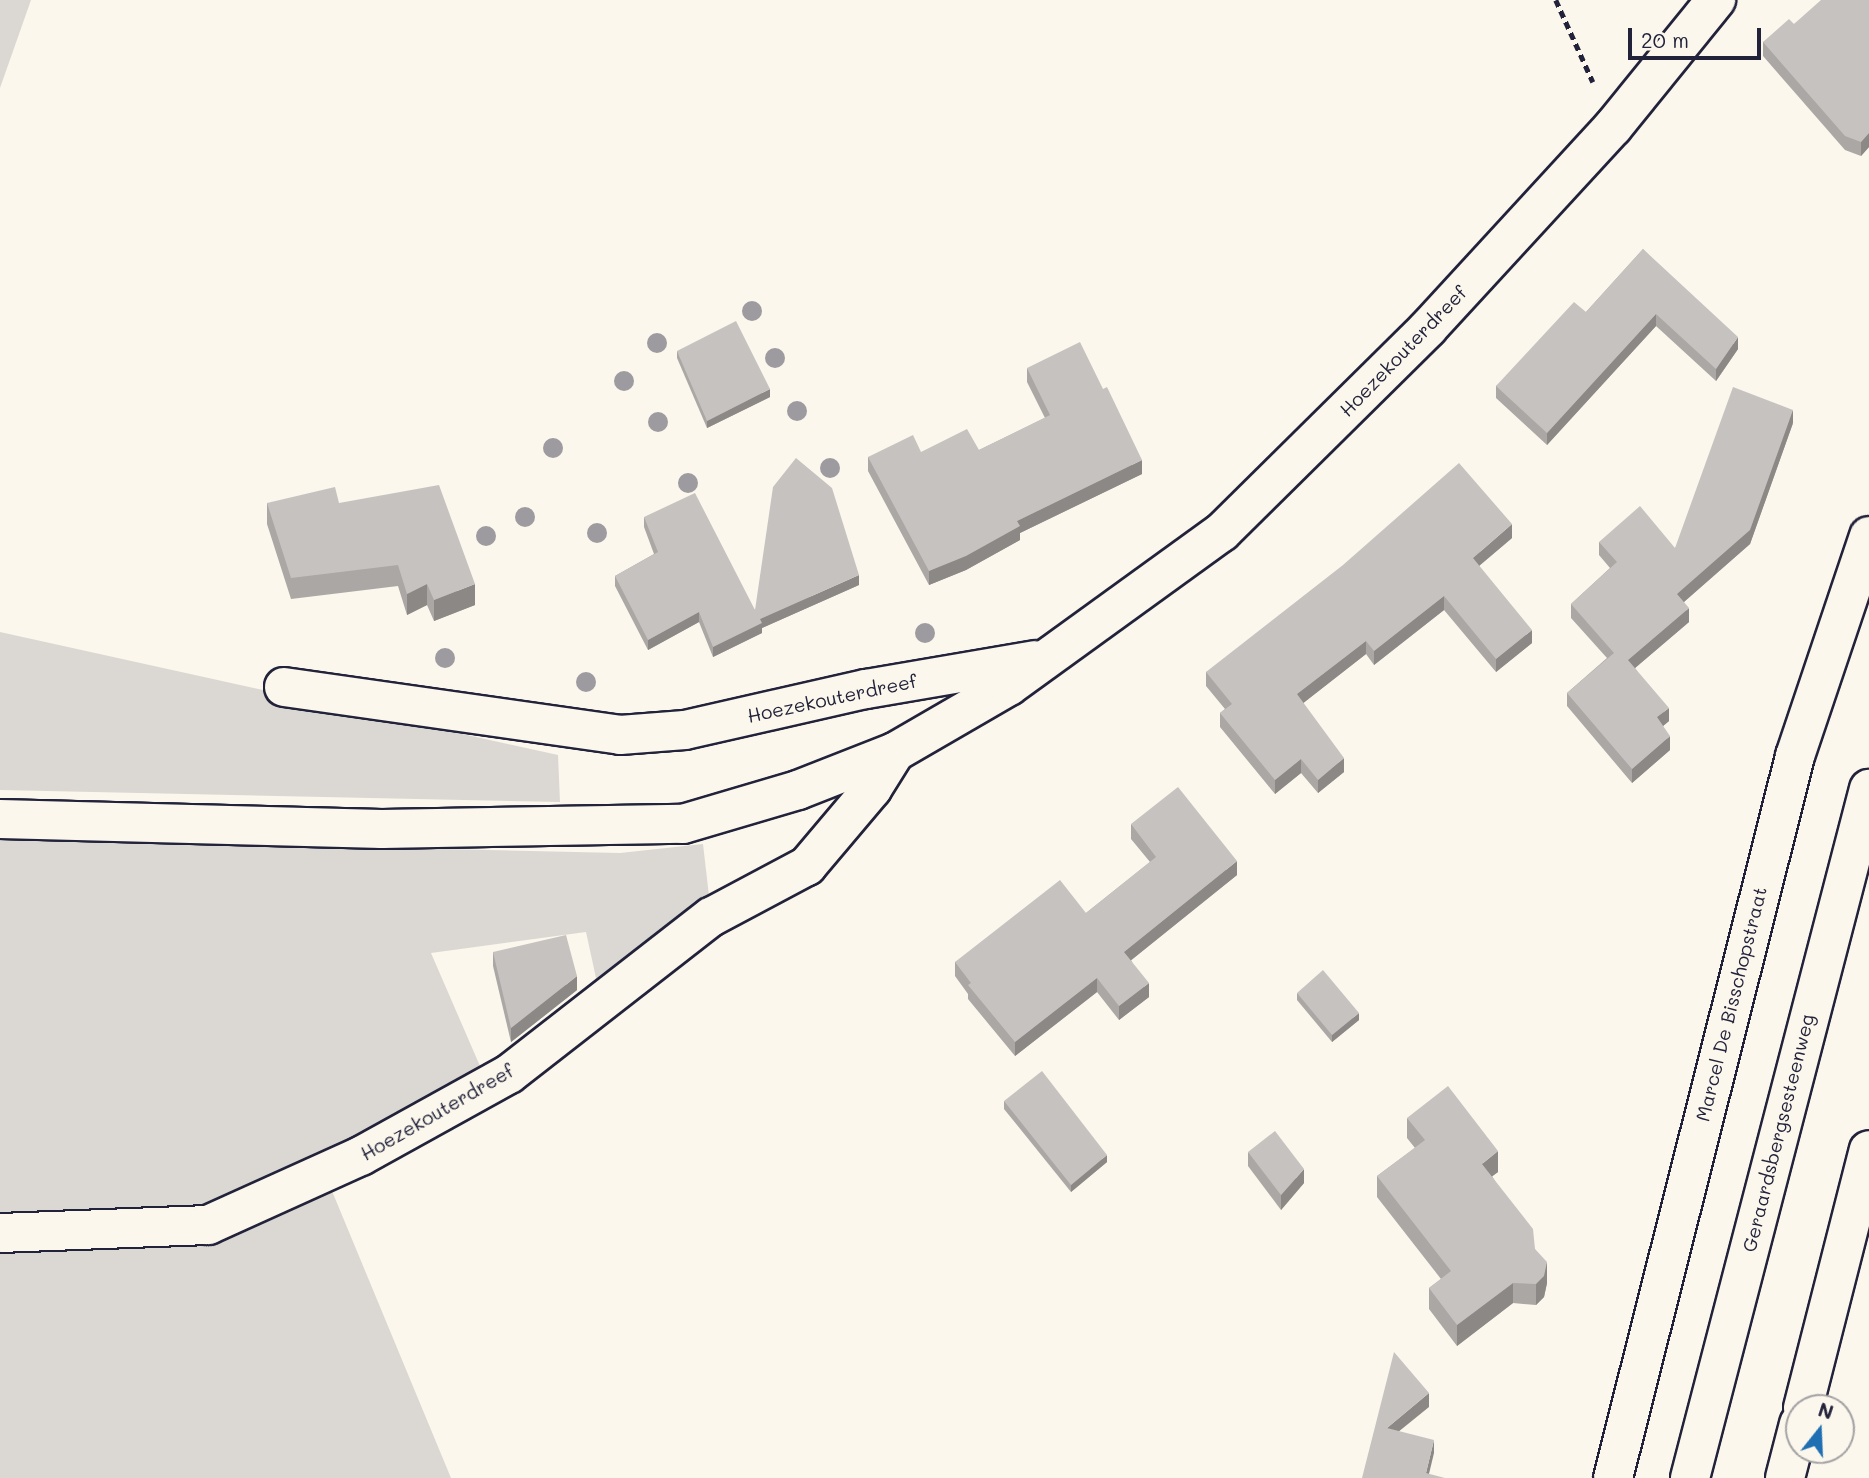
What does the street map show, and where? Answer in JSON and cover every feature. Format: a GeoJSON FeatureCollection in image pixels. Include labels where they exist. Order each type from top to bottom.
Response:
{"type":"FeatureCollection","features":[{"type":"Feature","properties":{"kind":"main road","name":"Hoezekouterdreef"},"geometry":{"type":"LineString","coordinates":[[0,819],[383,829],[683,824],[798,790],[895,752],[1009,686],[1222,532],[1428,328],[1613,127],[1716,0]]}},
{"type":"Feature","properties":{"kind":"main road","name":"Marcel De Bisschopstraat"},"geometry":{"type":"LineString","coordinates":[[1613,1478],[1795,756],[1869,536]]}},
{"type":"Feature","properties":{"kind":"main road","name":"Hoezekouterdreef"},"geometry":{"type":"LineString","coordinates":[[284,687],[620,735],[685,730],[866,689],[1047,657]]}},
{"type":"Feature","properties":{"kind":"main road","name":"Hoezekouterdreef"},"geometry":{"type":"LineString","coordinates":[[0,1234],[208,1225],[361,1156],[509,1073],[711,917],[807,866],[872,789],[895,752]]}},
{"type":"Feature","properties":{"kind":"main road","name":"Geraardsbergsesteenweg"},"geometry":{"type":"LineString","coordinates":[[1690,1478],[1869,789]]}},
{"type":"Feature","properties":{"kind":"main road"},"geometry":{"type":"LineString","coordinates":[[1807,1394],[1869,1150]]}},
{"type":"Feature","properties":{"kind":"path"},"geometry":{"type":"LineString","coordinates":[[1556,0],[1613,127]]}},
{"type":"Feature","properties":{"kind":"shaded area"},"geometry":{"type":"Polygon","coordinates":[[[0,0],[31,0],[0,88],[0,0]]]}},
{"type":"Feature","properties":{"kind":"shaded area"},"geometry":{"type":"Polygon","coordinates":[[[0,632],[558,755],[560,802],[0,790],[0,632]]]}},
{"type":"Feature","properties":{"kind":"shaded area"},"geometry":{"type":"Polygon","coordinates":[[[0,839],[620,853],[703,844],[709,896],[685,924],[596,978],[586,932],[431,953],[483,1073],[394,1126],[207,1209],[0,1221],[0,839]]]}},
{"type":"Feature","properties":{"kind":"shaded area"},"geometry":{"type":"Polygon","coordinates":[[[332,1191],[451,1478],[0,1478],[0,1251],[219,1238],[332,1191]]]}},
{"type":"Feature","properties":{"kind":"building"},"geometry":{"type":"Polygon","coordinates":[[[1821,0],[1869,0],[1869,133],[1861,142],[1845,136],[1763,42],[1789,19],[1794,24],[1821,0]]]}},
{"type":"Feature","properties":{"kind":"building"},"geometry":{"type":"Polygon","coordinates":[[[1643,249],[1738,337],[1716,369],[1656,314],[1547,433],[1496,386],[1574,302],[1586,312],[1643,249]]]}},
{"type":"Feature","properties":{"kind":"building"},"geometry":{"type":"Polygon","coordinates":[[[736,321],[770,389],[707,421],[677,351],[736,321]]]}},
{"type":"Feature","properties":{"kind":"building"},"geometry":{"type":"Polygon","coordinates":[[[1080,342],[1103,389],[1107,387],[1142,460],[1017,521],[1020,526],[966,556],[929,571],[868,457],[913,435],[921,452],[967,429],[979,450],[1050,415],[1027,368],[1080,342]]]}},
{"type":"Feature","properties":{"kind":"building"},"geometry":{"type":"Polygon","coordinates":[[[1733,387],[1793,410],[1750,530],[1677,594],[1689,608],[1628,660],[1669,708],[1657,717],[1670,736],[1632,769],[1567,693],[1614,653],[1571,604],[1617,562],[1599,542],[1640,506],[1675,548],[1733,387]]]}},
{"type":"Feature","properties":{"kind":"building"},"geometry":{"type":"Polygon","coordinates":[[[796,458],[832,488],[859,575],[760,619],[762,623],[713,647],[699,612],[648,640],[615,576],[658,552],[644,517],[695,493],[755,610],[773,487],[796,458]]]}},
{"type":"Feature","properties":{"kind":"building"},"geometry":{"type":"Polygon","coordinates":[[[1459,463],[1512,524],[1473,558],[1532,630],[1496,659],[1444,596],[1374,651],[1366,641],[1297,694],[1344,758],[1318,780],[1301,759],[1275,780],[1220,713],[1232,704],[1206,672],[1343,565],[1459,463]]]}},
{"type":"Feature","properties":{"kind":"building"},"geometry":{"type":"Polygon","coordinates":[[[439,485],[475,584],[434,600],[427,584],[407,594],[398,565],[291,578],[267,503],[335,487],[339,503],[439,485]]]}},
{"type":"Feature","properties":{"kind":"building"},"geometry":{"type":"Polygon","coordinates":[[[1178,787],[1237,861],[1124,952],[1149,983],[1119,1006],[1097,978],[1015,1042],[968,985],[971,983],[955,962],[1060,880],[1086,913],[1156,857],[1131,824],[1178,787]]]}},
{"type":"Feature","properties":{"kind":"building"},"geometry":{"type":"Polygon","coordinates":[[[566,935],[577,976],[511,1028],[493,952],[566,935]]]}},
{"type":"Feature","properties":{"kind":"building"},"geometry":{"type":"Polygon","coordinates":[[[1323,970],[1359,1013],[1332,1035],[1297,993],[1323,970]]]}},
{"type":"Feature","properties":{"kind":"building"},"geometry":{"type":"Polygon","coordinates":[[[1042,1071],[1107,1155],[1071,1185],[1004,1101],[1042,1071]]]}},
{"type":"Feature","properties":{"kind":"building"},"geometry":{"type":"Polygon","coordinates":[[[1448,1086],[1498,1151],[1482,1164],[1533,1229],[1535,1249],[1547,1262],[1544,1276],[1536,1284],[1513,1283],[1457,1325],[1429,1288],[1451,1271],[1377,1176],[1425,1140],[1407,1118],[1448,1086]]]}},
{"type":"Feature","properties":{"kind":"building"},"geometry":{"type":"Polygon","coordinates":[[[1275,1131],[1304,1169],[1281,1195],[1248,1152],[1275,1131]]]}},
{"type":"Feature","properties":{"kind":"building"},"geometry":{"type":"Polygon","coordinates":[[[1394,1352],[1429,1393],[1387,1428],[1434,1440],[1426,1473],[1445,1478],[1362,1478],[1394,1352]]]}}]}
